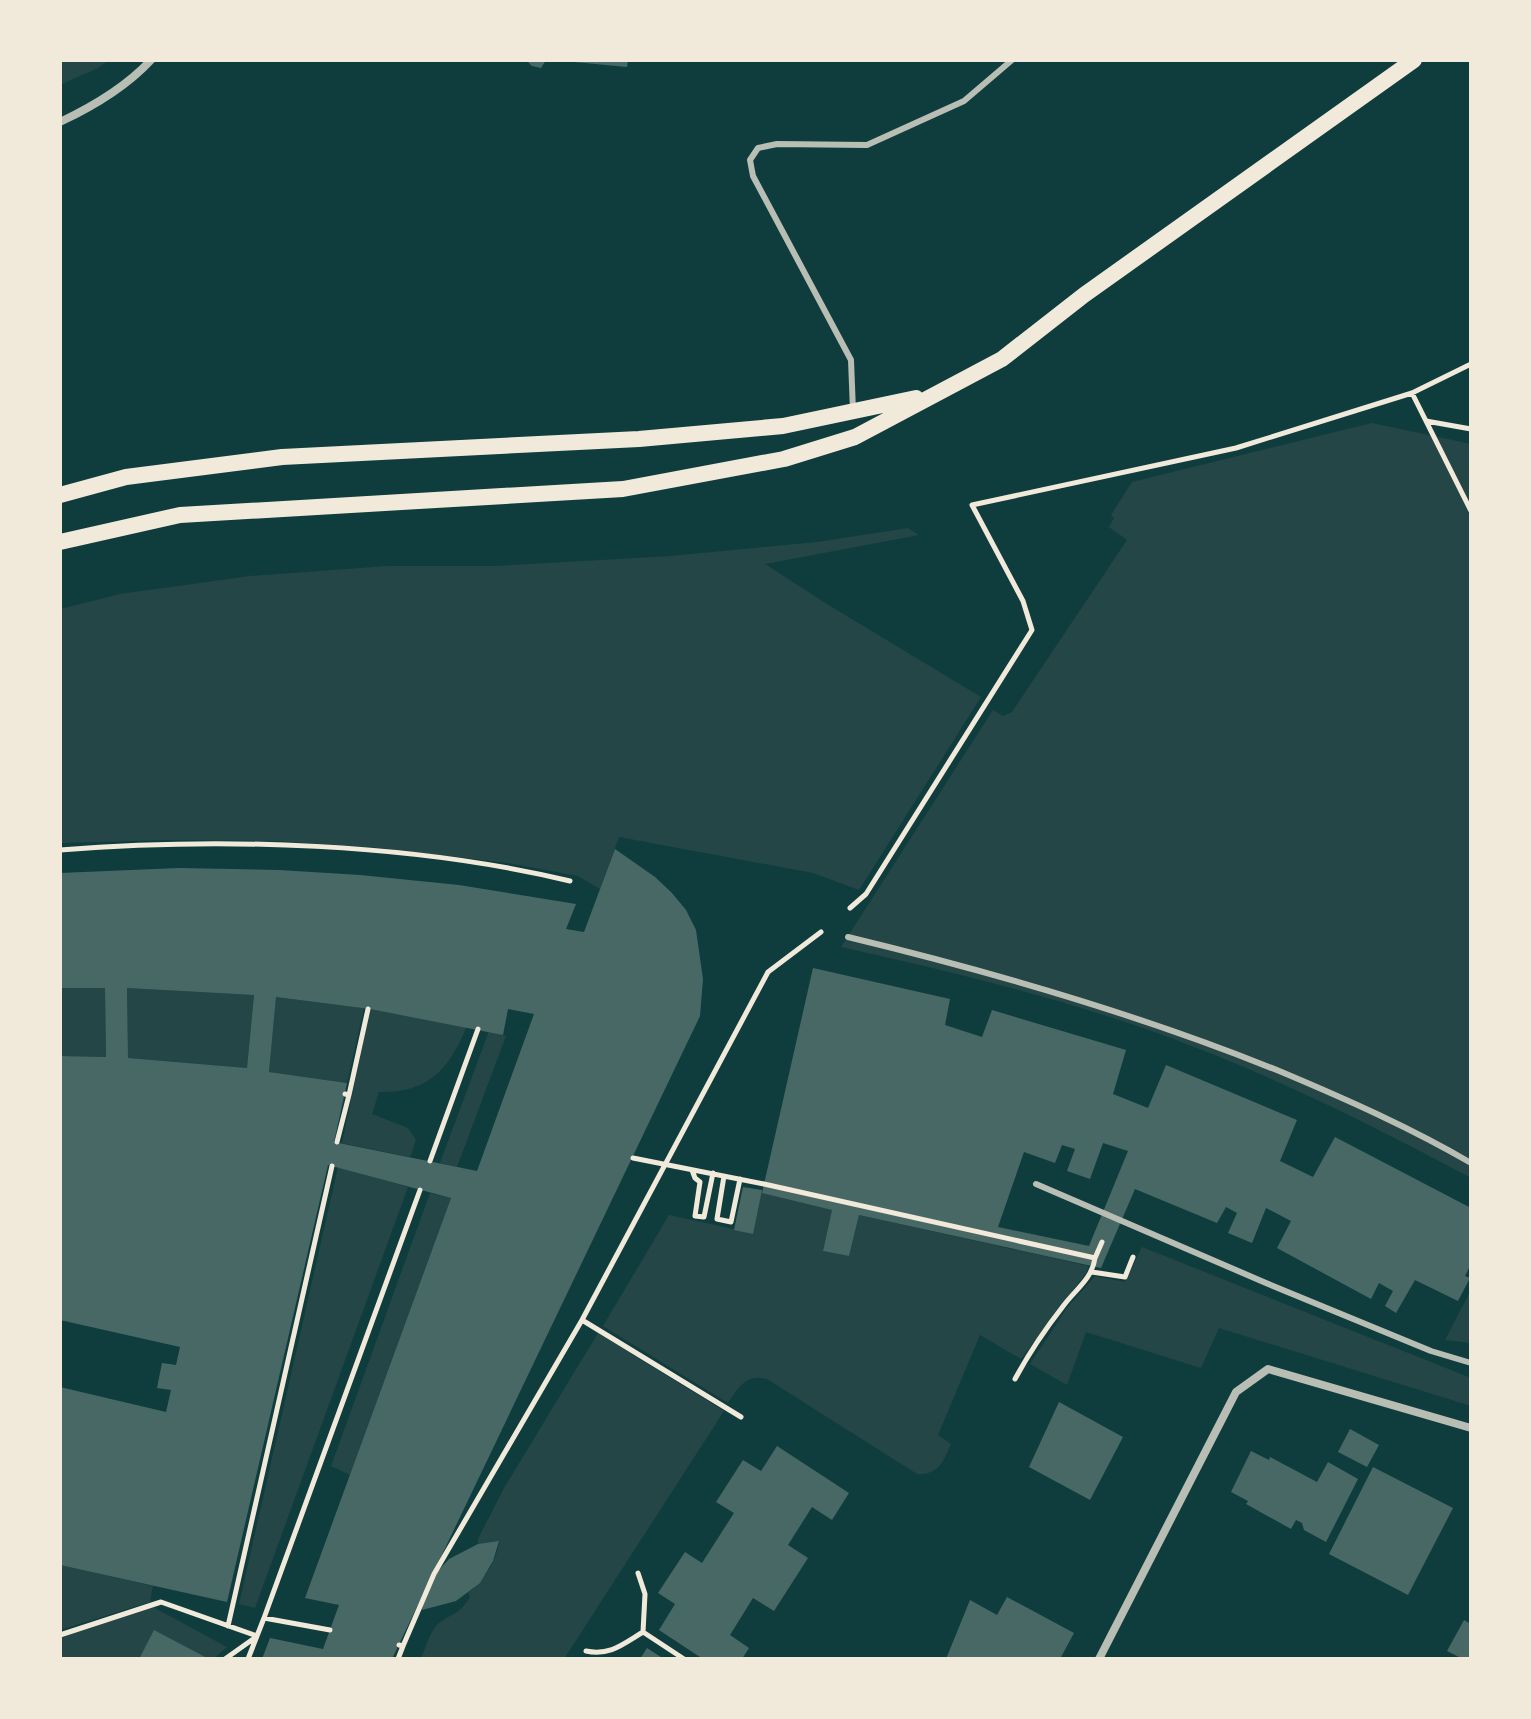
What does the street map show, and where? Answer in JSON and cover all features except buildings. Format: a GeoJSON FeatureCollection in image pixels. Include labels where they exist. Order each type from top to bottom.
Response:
{"type":"FeatureCollection","features":[{"type":"Feature","properties":{"kind":"main road"},"geometry":{"type":"LineString","coordinates":[[60,542],[180,515],[623,489],[784,459],[855,437],[1002,359],[1084,295],[1414,60]]}},
{"type":"Feature","properties":{"kind":"main road"},"geometry":{"type":"LineString","coordinates":[[60,495],[126,477],[282,457],[639,439],[783,426],[933,394]]}},
{"type":"Feature","properties":{"kind":"street"},"geometry":{"type":"LineString","coordinates":[[60,122],[118,90],[151,60]]}},
{"type":"Feature","properties":{"kind":"street"},"geometry":{"type":"LineString","coordinates":[[1099,1659],[1236,1392],[1268,1369],[1471,1428]]}},
{"type":"Feature","properties":{"kind":"lane"},"geometry":{"type":"LineString","coordinates":[[853,411],[851,360],[753,176],[750,160],[758,148],[777,144],[867,145],[964,101],[1012,60]]}},
{"type":"Feature","properties":{"kind":"lane"},"geometry":{"type":"LineString","coordinates":[[848,937],[968,966],[1141,1018],[1235,1053],[1383,1116],[1471,1163]]}},
{"type":"Feature","properties":{"kind":"lane"},"geometry":{"type":"LineString","coordinates":[[1036,1184],[1403,1340],[1471,1363]]}},
{"type":"Feature","properties":{"kind":"path"},"geometry":{"type":"LineString","coordinates":[[847,910],[866,894],[1032,630],[1023,601],[972,505],[1236,448],[1412,393],[1471,364]]}},
{"type":"Feature","properties":{"kind":"path"},"geometry":{"type":"LineString","coordinates":[[1412,393],[1471,511]]}},
{"type":"Feature","properties":{"kind":"path"},"geometry":{"type":"LineString","coordinates":[[1426,421],[1471,429]]}},
{"type":"Feature","properties":{"kind":"path"},"geometry":{"type":"LineString","coordinates":[[60,850],[233,845],[373,851],[514,868],[570,881]]}},
{"type":"Feature","properties":{"kind":"path"},"geometry":{"type":"LineString","coordinates":[[398,1659],[434,1574],[582,1320],[768,972],[827,927]]}},
{"type":"Feature","properties":{"kind":"path"},"geometry":{"type":"LineString","coordinates":[[337,1142],[368,1009]]}},
{"type":"Feature","properties":{"kind":"path"},"geometry":{"type":"LineString","coordinates":[[430,1161],[478,1029]]}},
{"type":"Feature","properties":{"kind":"path"},"geometry":{"type":"LineString","coordinates":[[633,1158],[995,1236]]}},
{"type":"Feature","properties":{"kind":"path"},"geometry":{"type":"LineString","coordinates":[[228,1626],[332,1166]]}},
{"type":"Feature","properties":{"kind":"path"},"geometry":{"type":"LineString","coordinates":[[692,1169],[700,1182],[695,1216],[704,1217],[713,1173]]}},
{"type":"Feature","properties":{"kind":"path"},"geometry":{"type":"LineString","coordinates":[[724,1176],[717,1219],[731,1222],[740,1179]]}},
{"type":"Feature","properties":{"kind":"path"},"geometry":{"type":"LineString","coordinates":[[248,1659],[420,1190]]}},
{"type":"Feature","properties":{"kind":"path"},"geometry":{"type":"LineString","coordinates":[[1093,1269],[1125,1277],[1144,1230]]}},
{"type":"Feature","properties":{"kind":"path"},"geometry":{"type":"LineString","coordinates":[[1015,1379],[1065,1303],[1093,1269],[1095,1258]]}},
{"type":"Feature","properties":{"kind":"path"},"geometry":{"type":"LineString","coordinates":[[582,1320],[741,1417]]}},
{"type":"Feature","properties":{"kind":"path"},"geometry":{"type":"LineString","coordinates":[[638,1573],[645,1594],[643,1632]]}},
{"type":"Feature","properties":{"kind":"path"},"geometry":{"type":"LineString","coordinates":[[60,1635],[161,1602],[257,1636]]}},
{"type":"Feature","properties":{"kind":"path"},"geometry":{"type":"LineString","coordinates":[[264,1618],[330,1630]]}},
{"type":"Feature","properties":{"kind":"path"},"geometry":{"type":"LineString","coordinates":[[586,1651],[599,1654],[610,1652],[643,1632]]}},
{"type":"Feature","properties":{"kind":"path"},"geometry":{"type":"LineString","coordinates":[[643,1632],[684,1659]]}},
{"type":"Feature","properties":{"kind":"path"},"geometry":{"type":"LineString","coordinates":[[225,1659],[257,1636]]}},
{"type":"Feature","properties":{"kind":"shaded area"},"geometry":{"type":"Polygon","coordinates":[[[60,60],[109,60],[60,85],[60,60]]]}},
{"type":"Feature","properties":{"kind":"shaded area"},"geometry":{"type":"Polygon","coordinates":[[[1372,423],[1471,444],[1471,1178],[1319,1101],[1163,1035],[1003,986],[841,947],[993,710],[1003,716],[1012,712],[1127,540],[1109,527],[1114,518],[1111,515],[1132,482],[1372,423]]]}},
{"type":"Feature","properties":{"kind":"shaded area"},"geometry":{"type":"Polygon","coordinates":[[[908,528],[919,535],[765,564],[981,697],[859,890],[813,873],[619,837],[600,889],[578,876],[508,863],[380,848],[276,841],[60,843],[60,609],[120,594],[250,576],[388,566],[497,566],[671,556],[817,542],[908,528]]]}},
{"type":"Feature","properties":{"kind":"shaded area"},"geometry":{"type":"Polygon","coordinates":[[[60,988],[105,988],[106,1057],[60,1056],[60,988]]]}},
{"type":"Feature","properties":{"kind":"shaded area"},"geometry":{"type":"Polygon","coordinates":[[[127,988],[254,995],[247,1068],[128,1058],[127,988]]]}},
{"type":"Feature","properties":{"kind":"shaded area"},"geometry":{"type":"Polygon","coordinates":[[[276,997],[364,1008],[347,1083],[269,1072],[276,997]]]}},
{"type":"Feature","properties":{"kind":"shaded area"},"geometry":{"type":"Polygon","coordinates":[[[370,1009],[467,1026],[453,1055],[435,1076],[411,1088],[379,1092],[372,1114],[408,1128],[416,1140],[410,1157],[342,1143],[370,1009]]]}},
{"type":"Feature","properties":{"kind":"shaded area"},"geometry":{"type":"Polygon","coordinates":[[[489,1031],[506,1036],[457,1167],[440,1163],[489,1031]]]}},
{"type":"Feature","properties":{"kind":"shaded area"},"geometry":{"type":"Polygon","coordinates":[[[338,1167],[408,1187],[255,1608],[239,1604],[338,1167]]]}},
{"type":"Feature","properties":{"kind":"shaded area"},"geometry":{"type":"Polygon","coordinates":[[[761,1192],[832,1210],[823,1251],[849,1256],[859,1215],[1088,1266],[1087,1272],[1021,1359],[980,1335],[938,1435],[951,1444],[943,1462],[935,1470],[917,1474],[767,1379],[748,1380],[728,1403],[603,1326],[669,1215],[752,1233],[761,1192]]]}},
{"type":"Feature","properties":{"kind":"shaded area"},"geometry":{"type":"Polygon","coordinates":[[[430,1193],[451,1198],[350,1475],[331,1466],[430,1193]]]}},
{"type":"Feature","properties":{"kind":"shaded area"},"geometry":{"type":"Polygon","coordinates":[[[1142,1247],[1471,1378],[1471,1406],[1219,1328],[1201,1368],[1086,1332],[1067,1385],[1030,1364],[1067,1308],[1095,1276],[1125,1282],[1142,1247]]]}},
{"type":"Feature","properties":{"kind":"shaded area"},"geometry":{"type":"Polygon","coordinates":[[[1471,1290],[1471,1343],[1445,1340],[1471,1290]]]}},
{"type":"Feature","properties":{"kind":"shaded area"},"geometry":{"type":"Polygon","coordinates":[[[598,1333],[724,1411],[564,1659],[421,1659],[436,1626],[463,1607],[470,1597],[468,1593],[492,1564],[499,1542],[478,1544],[478,1539],[504,1488],[598,1333]]]}},
{"type":"Feature","properties":{"kind":"shaded area"},"geometry":{"type":"Polygon","coordinates":[[[60,1565],[153,1586],[150,1602],[60,1630],[60,1565]]]}},
{"type":"Feature","properties":{"kind":"shaded area"},"geometry":{"type":"Polygon","coordinates":[[[153,1607],[227,1647],[213,1659],[208,1659],[154,1631],[139,1659],[60,1659],[60,1638],[153,1607]]]}}]}
